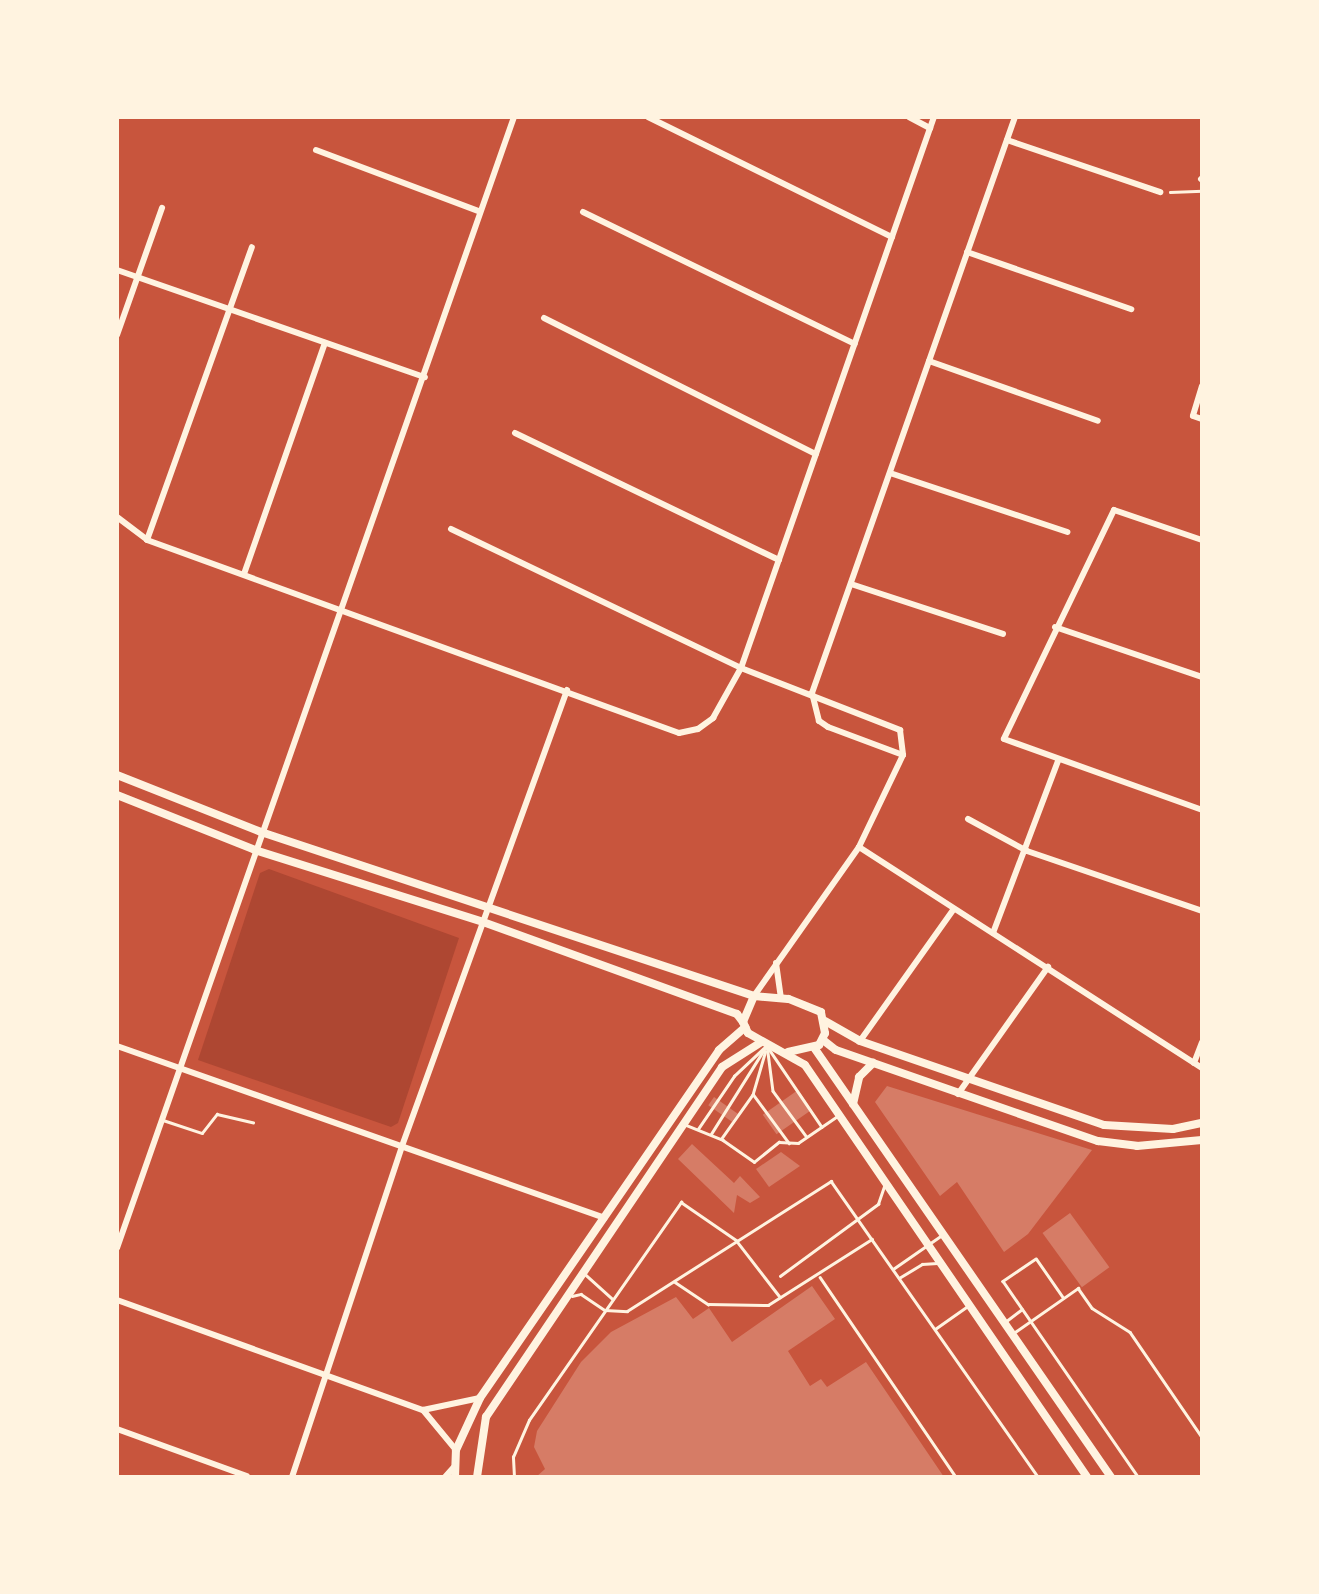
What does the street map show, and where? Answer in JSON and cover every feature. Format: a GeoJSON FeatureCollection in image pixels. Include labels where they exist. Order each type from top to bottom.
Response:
{"type":"FeatureCollection","features":[{"type":"Feature","properties":{"kind":"street"},"geometry":{"type":"LineString","coordinates":[[117,1248],[261,832],[425,377],[478,211],[514,117]]}},
{"type":"Feature","properties":{"kind":"street"},"geometry":{"type":"LineString","coordinates":[[649,117],[892,236]]}},
{"type":"Feature","properties":{"kind":"street"},"geometry":{"type":"LineString","coordinates":[[909,117],[930,128]]}},
{"type":"Feature","properties":{"kind":"street"},"geometry":{"type":"LineString","coordinates":[[117,517],[147,540],[344,607],[679,733],[698,729],[713,718],[741,668],[934,117]]}},
{"type":"Feature","properties":{"kind":"street"},"geometry":{"type":"LineString","coordinates":[[903,755],[828,727],[819,721],[812,693],[1015,117]]}},
{"type":"Feature","properties":{"kind":"street"},"geometry":{"type":"LineString","coordinates":[[1007,140],[1160,192]]}},
{"type":"Feature","properties":{"kind":"street"},"geometry":{"type":"LineString","coordinates":[[316,150],[478,211]]}},
{"type":"Feature","properties":{"kind":"street"},"geometry":{"type":"LineString","coordinates":[[117,335],[162,208]]}},
{"type":"Feature","properties":{"kind":"street"},"geometry":{"type":"LineString","coordinates":[[583,212],[855,344]]}},
{"type":"Feature","properties":{"kind":"street"},"geometry":{"type":"LineString","coordinates":[[147,540],[233,310],[252,247]]}},
{"type":"Feature","properties":{"kind":"street"},"geometry":{"type":"LineString","coordinates":[[967,252],[1131,309]]}},
{"type":"Feature","properties":{"kind":"street"},"geometry":{"type":"LineString","coordinates":[[117,270],[425,377]]}},
{"type":"Feature","properties":{"kind":"street"},"geometry":{"type":"LineString","coordinates":[[544,318],[816,454]]}},
{"type":"Feature","properties":{"kind":"street"},"geometry":{"type":"LineString","coordinates":[[244,575],[325,343]]}},
{"type":"Feature","properties":{"kind":"street"},"geometry":{"type":"LineString","coordinates":[[929,360],[1098,421]]}},
{"type":"Feature","properties":{"kind":"street"},"geometry":{"type":"LineString","coordinates":[[1202,386],[1193,416],[1202,419]]}},
{"type":"Feature","properties":{"kind":"street"},"geometry":{"type":"LineString","coordinates":[[515,433],[779,560]]}},
{"type":"Feature","properties":{"kind":"street"},"geometry":{"type":"LineString","coordinates":[[890,473],[1068,533]]}},
{"type":"Feature","properties":{"kind":"street"},"geometry":{"type":"LineString","coordinates":[[1202,540],[1114,510],[1055,627],[1004,739],[1058,761],[1202,810]]}},
{"type":"Feature","properties":{"kind":"street"},"geometry":{"type":"LineString","coordinates":[[451,529],[741,668],[812,693],[900,730],[903,755],[859,847],[776,961],[754,996],[744,1024],[719,1050],[480,1398],[456,1450],[455,1477]]}},
{"type":"Feature","properties":{"kind":"street"},"geometry":{"type":"LineString","coordinates":[[850,584],[1003,634]]}},
{"type":"Feature","properties":{"kind":"street"},"geometry":{"type":"LineString","coordinates":[[1055,627],[1202,677]]}},
{"type":"Feature","properties":{"kind":"street"},"geometry":{"type":"LineString","coordinates":[[292,1477],[402,1146],[567,690]]}},
{"type":"Feature","properties":{"kind":"street"},"geometry":{"type":"LineString","coordinates":[[993,933],[1027,851],[1058,761]]}},
{"type":"Feature","properties":{"kind":"street"},"geometry":{"type":"LineString","coordinates":[[117,775],[261,832],[488,910],[754,996],[781,997],[814,1007],[825,1021],[860,1041],[1104,1125],[1174,1129],[1202,1123]]}},
{"type":"Feature","properties":{"kind":"street"},"geometry":{"type":"LineString","coordinates":[[117,795],[255,850],[484,922],[737,1014],[764,1044],[788,1052],[805,1065],[1087,1477]]}},
{"type":"Feature","properties":{"kind":"street"},"geometry":{"type":"LineString","coordinates":[[968,819],[1027,851],[1202,911]]}},
{"type":"Feature","properties":{"kind":"street"},"geometry":{"type":"LineString","coordinates":[[859,847],[1202,1068]]}},
{"type":"Feature","properties":{"kind":"street"},"geometry":{"type":"LineString","coordinates":[[860,1041],[953,910]]}},
{"type":"Feature","properties":{"kind":"street"},"geometry":{"type":"LineString","coordinates":[[776,961],[773,977],[781,997]]}},
{"type":"Feature","properties":{"kind":"street"},"geometry":{"type":"LineString","coordinates":[[958,1094],[1048,967]]}},
{"type":"Feature","properties":{"kind":"street"},"geometry":{"type":"LineString","coordinates":[[788,1052],[815,1049],[823,1040],[825,1021]]}},
{"type":"Feature","properties":{"kind":"street"},"geometry":{"type":"LineString","coordinates":[[823,1040],[873,1063],[1098,1141],[1137,1146],[1202,1140]]}},
{"type":"Feature","properties":{"kind":"street"},"geometry":{"type":"LineString","coordinates":[[1194,1063],[1202,1042]]}},
{"type":"Feature","properties":{"kind":"street"},"geometry":{"type":"LineString","coordinates":[[477,1477],[486,1417],[572,1296],[722,1067],[764,1044]]}},
{"type":"Feature","properties":{"kind":"street"},"geometry":{"type":"LineString","coordinates":[[117,1046],[605,1217]]}},
{"type":"Feature","properties":{"kind":"street"},"geometry":{"type":"LineString","coordinates":[[815,1049],[1111,1477]]}},
{"type":"Feature","properties":{"kind":"street"},"geometry":{"type":"LineString","coordinates":[[853,1104],[859,1077],[873,1063]]}},
{"type":"Feature","properties":{"kind":"street"},"geometry":{"type":"LineString","coordinates":[[674,1114],[686,1125]]}},
{"type":"Feature","properties":{"kind":"street"},"geometry":{"type":"LineString","coordinates":[[117,1300],[423,1410],[456,1450]]}},
{"type":"Feature","properties":{"kind":"street"},"geometry":{"type":"LineString","coordinates":[[1029,1392],[1045,1381]]}},
{"type":"Feature","properties":{"kind":"street"},"geometry":{"type":"LineString","coordinates":[[423,1410],[480,1398]]}},
{"type":"Feature","properties":{"kind":"street"},"geometry":{"type":"LineString","coordinates":[[117,1429],[247,1476]]}},
{"type":"Feature","properties":{"kind":"street"},"geometry":{"type":"LineString","coordinates":[[445,1477],[454,1467]]}},
{"type":"Feature","properties":{"kind":"lane"},"geometry":{"type":"LineString","coordinates":[[721,1139],[753,1094],[764,1044]]}},
{"type":"Feature","properties":{"kind":"lane"},"geometry":{"type":"LineString","coordinates":[[764,1044],[822,1127]]}},
{"type":"Feature","properties":{"kind":"lane"},"geometry":{"type":"LineString","coordinates":[[698,1130],[734,1076],[764,1044]]}},
{"type":"Feature","properties":{"kind":"lane"},"geometry":{"type":"LineString","coordinates":[[710,1135],[764,1044]]}},
{"type":"Feature","properties":{"kind":"lane"},"geometry":{"type":"LineString","coordinates":[[764,1044],[773,1091],[807,1137]]}},
{"type":"Feature","properties":{"kind":"lane"},"geometry":{"type":"LineString","coordinates":[[753,1094],[789,1143]]}},
{"type":"Feature","properties":{"kind":"lane"},"geometry":{"type":"LineString","coordinates":[[163,1119],[202,1133],[217,1114],[253,1122]]}},
{"type":"Feature","properties":{"kind":"lane"},"geometry":{"type":"LineString","coordinates":[[686,1125],[721,1139],[754,1162],[779,1142],[789,1143],[807,1137],[839,1115]]}},
{"type":"Feature","properties":{"kind":"lane"},"geometry":{"type":"LineString","coordinates":[[572,1296],[581,1294],[605,1310],[627,1311],[675,1282],[822,1181],[831,1181],[1038,1477]]}},
{"type":"Feature","properties":{"kind":"lane"},"geometry":{"type":"LineString","coordinates":[[780,1276],[878,1204],[885,1183]]}},
{"type":"Feature","properties":{"kind":"lane"},"geometry":{"type":"LineString","coordinates":[[513,1477],[513,1457],[528,1420],[681,1202],[736,1240],[780,1297]]}},
{"type":"Feature","properties":{"kind":"lane"},"geometry":{"type":"LineString","coordinates":[[893,1269],[943,1234]]}},
{"type":"Feature","properties":{"kind":"lane"},"geometry":{"type":"LineString","coordinates":[[675,1282],[708,1304],[768,1305],[820,1277],[872,1239]]}},
{"type":"Feature","properties":{"kind":"lane"},"geometry":{"type":"LineString","coordinates":[[1063,1298],[1036,1259],[1003,1281],[1138,1477]]}},
{"type":"Feature","properties":{"kind":"lane"},"geometry":{"type":"LineString","coordinates":[[899,1278],[922,1264],[941,1263]]}},
{"type":"Feature","properties":{"kind":"lane"},"geometry":{"type":"LineString","coordinates":[[586,1275],[613,1299]]}},
{"type":"Feature","properties":{"kind":"lane"},"geometry":{"type":"LineString","coordinates":[[820,1277],[956,1477]]}},
{"type":"Feature","properties":{"kind":"lane"},"geometry":{"type":"LineString","coordinates":[[1012,1334],[1077,1288],[1093,1308],[1130,1332],[1202,1437]]}},
{"type":"Feature","properties":{"kind":"lane"},"geometry":{"type":"LineString","coordinates":[[935,1329],[970,1306]]}},
{"type":"Feature","properties":{"kind":"lane"},"geometry":{"type":"LineString","coordinates":[[1004,1322],[1022,1309]]}},
{"type":"Feature","properties":{"kind":"path"},"geometry":{"type":"LineString","coordinates":[[1160,192],[1202,191]]}},
{"type":"Feature","properties":{"kind":"shaded area"},"geometry":{"type":"Polygon","coordinates":[[[269,869],[459,938],[398,1123],[391,1127],[198,1060],[260,873],[269,869]]]}},
{"type":"Feature","properties":{"kind":"building"},"geometry":{"type":"Polygon","coordinates":[[[887,1086],[1092,1150],[1028,1234],[1004,1252],[957,1182],[940,1196],[875,1102],[887,1086]]]}},
{"type":"Feature","properties":{"kind":"building"},"geometry":{"type":"Polygon","coordinates":[[[798,1090],[812,1110],[777,1134],[763,1115],[798,1090]]]}},
{"type":"Feature","properties":{"kind":"building"},"geometry":{"type":"Polygon","coordinates":[[[714,1097],[738,1114],[732,1122],[708,1105],[714,1097]]]}},
{"type":"Feature","properties":{"kind":"building"},"geometry":{"type":"Polygon","coordinates":[[[692,1144],[734,1183],[740,1176],[760,1197],[750,1203],[737,1195],[734,1213],[678,1159],[692,1144]]]}},
{"type":"Feature","properties":{"kind":"building"},"geometry":{"type":"Polygon","coordinates":[[[781,1152],[800,1166],[769,1187],[756,1169],[781,1152]]]}},
{"type":"Feature","properties":{"kind":"building"},"geometry":{"type":"Polygon","coordinates":[[[1070,1213],[1109,1267],[1082,1287],[1042,1233],[1070,1213]]]}},
{"type":"Feature","properties":{"kind":"building"},"geometry":{"type":"Polygon","coordinates":[[[812,1286],[835,1319],[788,1351],[810,1386],[821,1379],[827,1387],[866,1362],[944,1477],[536,1477],[545,1469],[534,1447],[537,1431],[581,1362],[611,1332],[676,1297],[693,1319],[709,1308],[732,1342],[812,1286]]]}}]}
